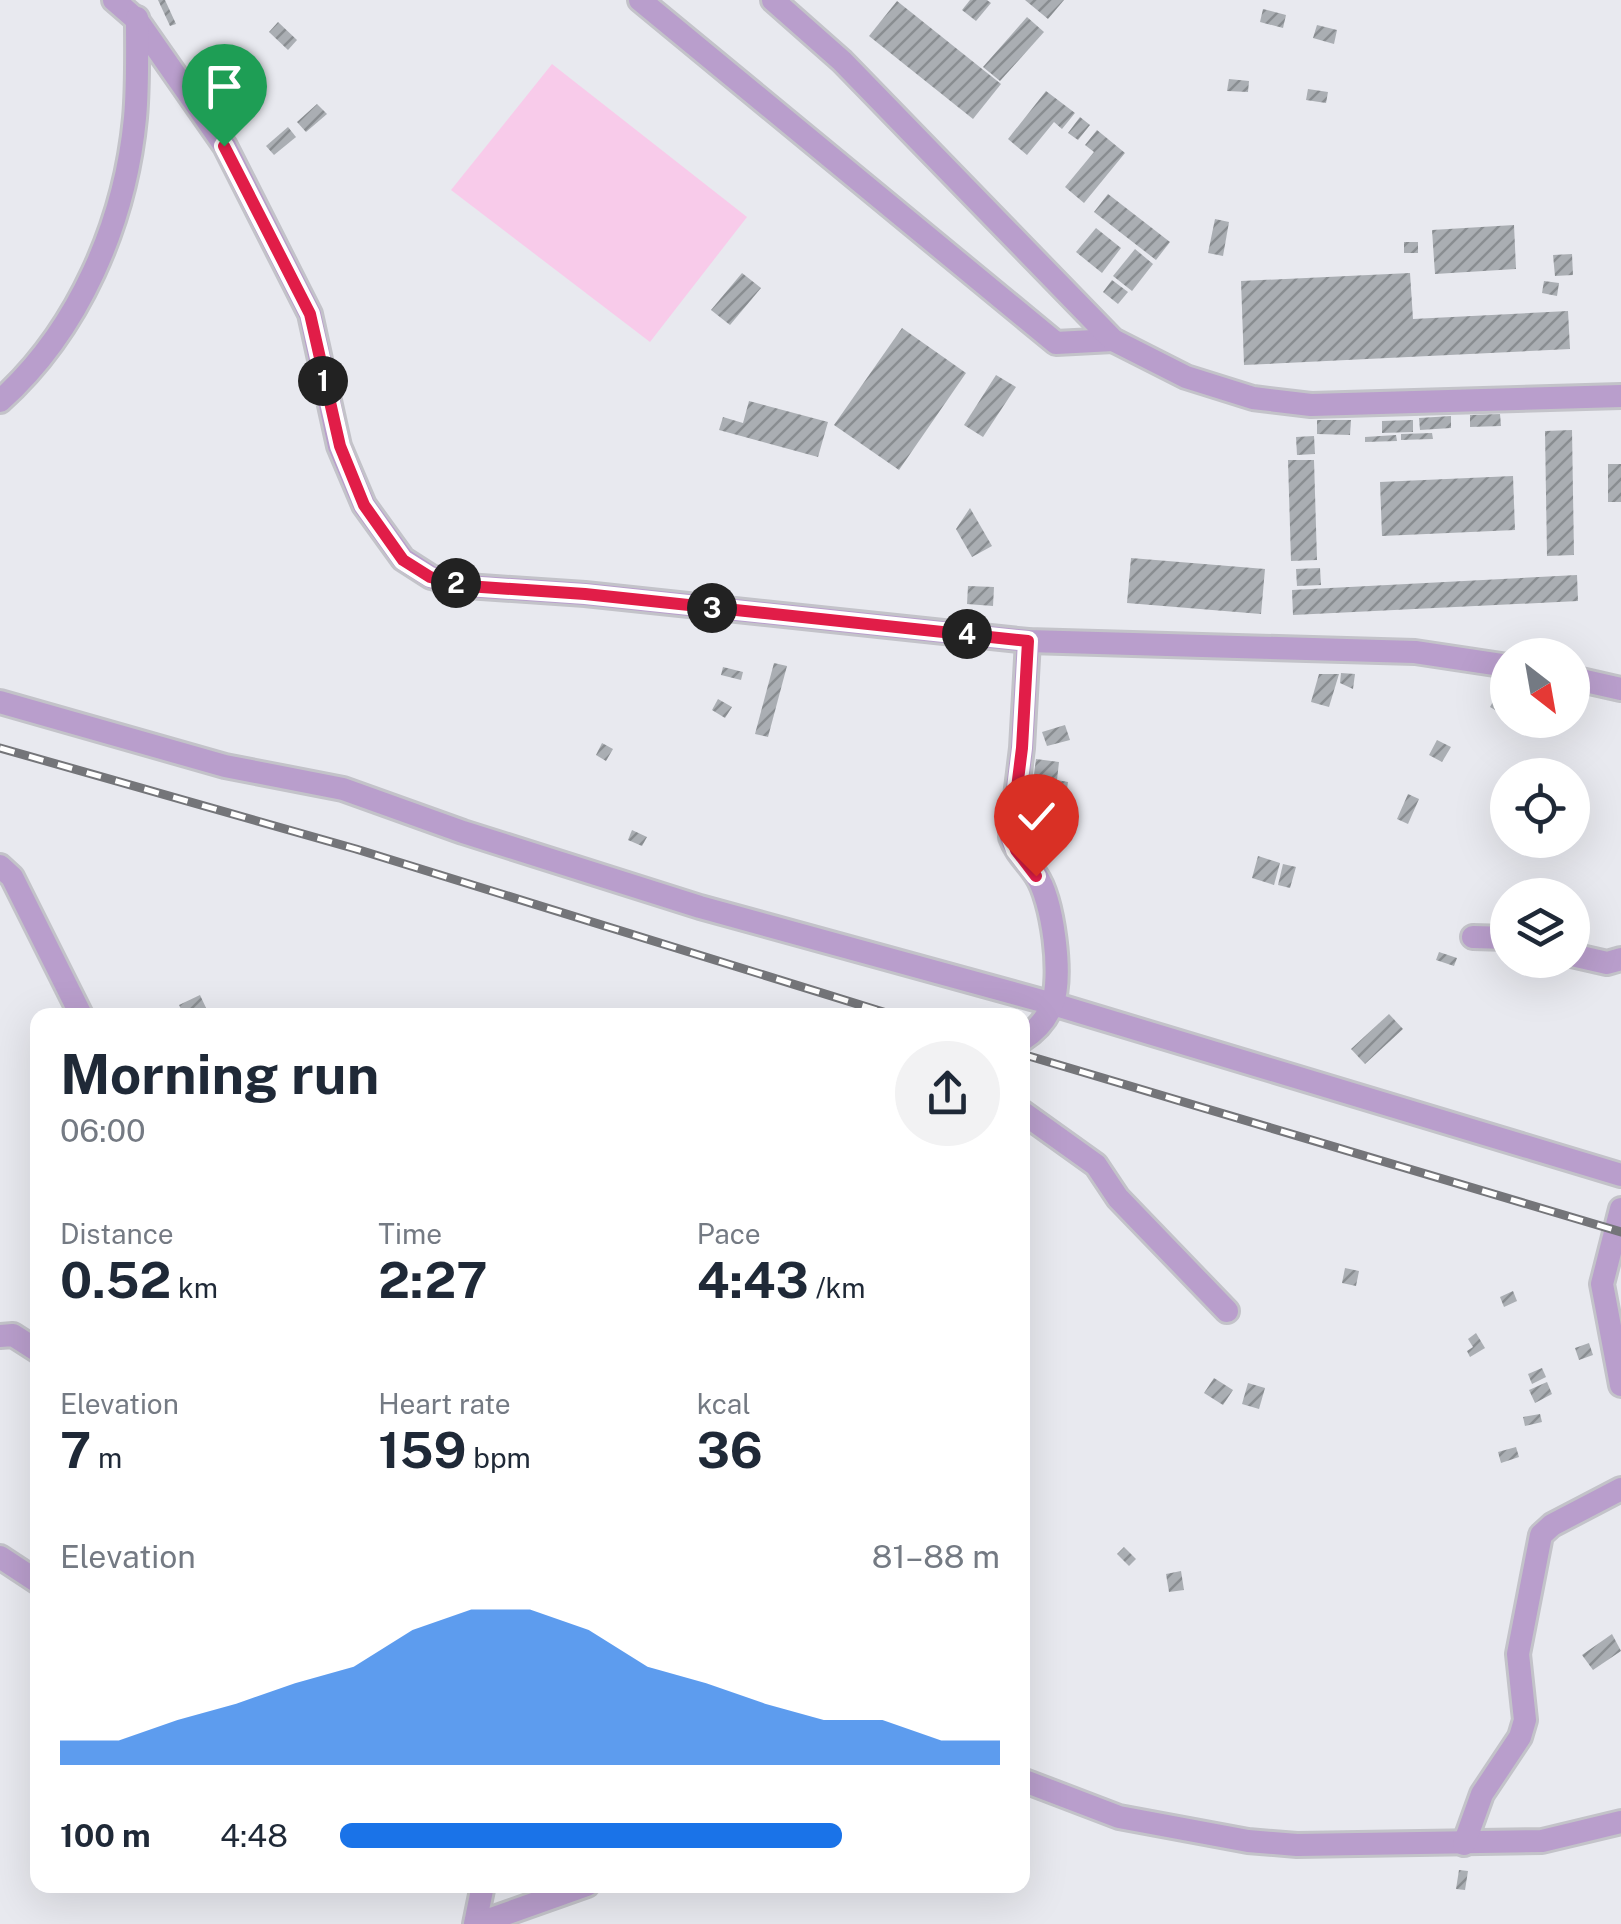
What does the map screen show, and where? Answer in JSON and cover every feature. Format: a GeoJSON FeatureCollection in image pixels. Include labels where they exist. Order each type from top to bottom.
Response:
{"type":"FeatureCollection","features":[{"type":"Feature","properties":{"kind":"street"},"geometry":{"type":"LineString","coordinates":[[114,0],[137,10],[224,146],[310,314],[340,446],[364,505],[403,560],[430,577],[467,586],[585,594],[1028,641],[1415,652],[1490,663]]}},
{"type":"Feature","properties":{"kind":"street"},"geometry":{"type":"LineString","coordinates":[[640,0],[1056,343],[1113,340]]}},
{"type":"Feature","properties":{"kind":"street"},"geometry":{"type":"LineString","coordinates":[[773,0],[842,61],[1113,340],[1186,377],[1253,398],[1311,405],[1621,396]]}},
{"type":"Feature","properties":{"kind":"street"},"geometry":{"type":"LineString","coordinates":[[0,402],[32,370],[57,336],[107,244],[135,119],[137,10]]}},
{"type":"Feature","properties":{"kind":"street"},"geometry":{"type":"LineString","coordinates":[[1028,641],[1022,748],[1011,836],[1050,904],[1056,976],[1053,1004],[1038,1030],[1030,1035]]}},
{"type":"Feature","properties":{"kind":"street"},"geometry":{"type":"LineString","coordinates":[[1590,682],[1621,689]]}},
{"type":"Feature","properties":{"kind":"street"},"geometry":{"type":"LineString","coordinates":[[0,702],[225,766],[343,790],[700,907],[1053,1004],[1621,1175]]}},
{"type":"Feature","properties":{"kind":"street"},"geometry":{"type":"LineString","coordinates":[[0,866],[12,877],[78,1008]]}},
{"type":"Feature","properties":{"kind":"street"},"geometry":{"type":"LineString","coordinates":[[1473,936],[1490,937]]}},
{"type":"Feature","properties":{"kind":"street"},"geometry":{"type":"LineString","coordinates":[[1590,960],[1607,963],[1621,959]]}},
{"type":"Feature","properties":{"kind":"street"},"geometry":{"type":"LineString","coordinates":[[1030,1118],[1096,1165],[1118,1198],[1227,1311]]}},
{"type":"Feature","properties":{"kind":"street"},"geometry":{"type":"LineString","coordinates":[[1621,1209],[1602,1284],[1621,1385]]}},
{"type":"Feature","properties":{"kind":"street"},"geometry":{"type":"LineString","coordinates":[[0,1336],[12,1335],[30,1346]]}},
{"type":"Feature","properties":{"kind":"street"},"geometry":{"type":"LineString","coordinates":[[1464,1844],[1482,1794],[1520,1737],[1525,1720],[1518,1654],[1541,1535],[1621,1489]]}},
{"type":"Feature","properties":{"kind":"street"},"geometry":{"type":"LineString","coordinates":[[0,1557],[30,1577]]}},
{"type":"Feature","properties":{"kind":"street"},"geometry":{"type":"LineString","coordinates":[[1030,1783],[1119,1817],[1297,1846],[1542,1842],[1621,1822]]}},
{"type":"Feature","properties":{"kind":"street"},"geometry":{"type":"LineString","coordinates":[[476,1924],[482,1893]]}},
{"type":"Feature","properties":{"kind":"street"},"geometry":{"type":"LineString","coordinates":[[476,1924],[564,1893]]}},
{"type":"Feature","properties":{"kind":"shaded area"},"geometry":{"type":"Polygon","coordinates":[[[552,64],[747,217],[650,342],[451,190],[552,64]]]}},
{"type":"Feature","properties":{"kind":"building"},"geometry":{"type":"Polygon","coordinates":[[[158,0],[165,0],[176,24],[170,26],[158,0]]]}},
{"type":"Feature","properties":{"kind":"building"},"geometry":{"type":"Polygon","coordinates":[[[970,0],[991,3],[976,21],[962,10],[970,0]]]}},
{"type":"Feature","properties":{"kind":"building"},"geometry":{"type":"Polygon","coordinates":[[[1025,0],[1064,0],[1048,19],[1025,0]]]}},
{"type":"Feature","properties":{"kind":"building"},"geometry":{"type":"Polygon","coordinates":[[[897,1],[1001,84],[973,119],[869,36],[897,1]]]}},
{"type":"Feature","properties":{"kind":"building"},"geometry":{"type":"Polygon","coordinates":[[[1263,9],[1286,15],[1283,28],[1260,22],[1263,9]]]}},
{"type":"Feature","properties":{"kind":"building"},"geometry":{"type":"Polygon","coordinates":[[[1027,17],[1044,32],[1000,81],[983,67],[1027,17]]]}},
{"type":"Feature","properties":{"kind":"building"},"geometry":{"type":"Polygon","coordinates":[[[278,22],[297,40],[288,50],[269,32],[278,22]]]}},
{"type":"Feature","properties":{"kind":"building"},"geometry":{"type":"Polygon","coordinates":[[[1317,25],[1337,30],[1334,44],[1313,38],[1317,25]]]}},
{"type":"Feature","properties":{"kind":"building"},"geometry":{"type":"Polygon","coordinates":[[[208,54],[218,68],[209,74],[199,60],[208,54]]]}},
{"type":"Feature","properties":{"kind":"building"},"geometry":{"type":"Polygon","coordinates":[[[1229,79],[1249,81],[1248,92],[1227,91],[1229,79]]]}},
{"type":"Feature","properties":{"kind":"building"},"geometry":{"type":"Polygon","coordinates":[[[1308,89],[1328,92],[1326,103],[1306,100],[1308,89]]]}},
{"type":"Feature","properties":{"kind":"building"},"geometry":{"type":"Polygon","coordinates":[[[1046,91],[1075,113],[1062,129],[1054,122],[1027,155],[1008,139],[1046,91]]]}},
{"type":"Feature","properties":{"kind":"building"},"geometry":{"type":"Polygon","coordinates":[[[317,104],[327,114],[306,132],[297,122],[317,104]]]}},
{"type":"Feature","properties":{"kind":"building"},"geometry":{"type":"Polygon","coordinates":[[[1080,117],[1090,125],[1078,140],[1068,133],[1080,117]]]}},
{"type":"Feature","properties":{"kind":"building"},"geometry":{"type":"Polygon","coordinates":[[[288,127],[296,137],[274,155],[266,146],[288,127]]]}},
{"type":"Feature","properties":{"kind":"building"},"geometry":{"type":"Polygon","coordinates":[[[1097,130],[1125,153],[1084,203],[1065,187],[1094,152],[1085,145],[1097,130]]]}},
{"type":"Feature","properties":{"kind":"building"},"geometry":{"type":"Polygon","coordinates":[[[1108,194],[1170,242],[1156,260],[1094,212],[1108,194]]]}},
{"type":"Feature","properties":{"kind":"building"},"geometry":{"type":"Polygon","coordinates":[[[1215,219],[1229,222],[1223,256],[1208,253],[1215,219]]]}},
{"type":"Feature","properties":{"kind":"building"},"geometry":{"type":"Polygon","coordinates":[[[1514,225],[1516,269],[1435,274],[1432,230],[1514,225]]]}},
{"type":"Feature","properties":{"kind":"building"},"geometry":{"type":"Polygon","coordinates":[[[1096,228],[1121,248],[1102,273],[1076,252],[1096,228]]]}},
{"type":"Feature","properties":{"kind":"building"},"geometry":{"type":"Polygon","coordinates":[[[1404,242],[1418,242],[1418,253],[1404,253],[1404,242]]]}},
{"type":"Feature","properties":{"kind":"building"},"geometry":{"type":"Polygon","coordinates":[[[1135,249],[1153,264],[1132,291],[1113,276],[1135,249]]]}},
{"type":"Feature","properties":{"kind":"building"},"geometry":{"type":"Polygon","coordinates":[[[1572,254],[1573,275],[1555,276],[1553,255],[1572,254]]]}},
{"type":"Feature","properties":{"kind":"building"},"geometry":{"type":"Polygon","coordinates":[[[742,273],[761,288],[730,325],[711,310],[742,273]]]}},
{"type":"Feature","properties":{"kind":"building"},"geometry":{"type":"Polygon","coordinates":[[[1410,273],[1413,319],[1568,311],[1570,349],[1244,365],[1241,281],[1410,273]]]}},
{"type":"Feature","properties":{"kind":"building"},"geometry":{"type":"Polygon","coordinates":[[[1112,280],[1128,292],[1118,304],[1103,292],[1112,280]]]}},
{"type":"Feature","properties":{"kind":"building"},"geometry":{"type":"Polygon","coordinates":[[[1544,281],[1559,283],[1557,296],[1542,293],[1544,281]]]}},
{"type":"Feature","properties":{"kind":"building"},"geometry":{"type":"Polygon","coordinates":[[[902,328],[966,373],[899,470],[834,425],[902,328]]]}},
{"type":"Feature","properties":{"kind":"building"},"geometry":{"type":"Polygon","coordinates":[[[996,375],[1016,387],[983,437],[964,425],[996,375]]]}},
{"type":"Feature","properties":{"kind":"building"},"geometry":{"type":"Polygon","coordinates":[[[749,401],[828,422],[818,457],[719,430],[723,417],[743,423],[749,401]]]}},
{"type":"Feature","properties":{"kind":"building"},"geometry":{"type":"Polygon","coordinates":[[[1500,414],[1501,426],[1470,427],[1470,415],[1500,414]]]}},
{"type":"Feature","properties":{"kind":"building"},"geometry":{"type":"Polygon","coordinates":[[[1451,416],[1451,428],[1420,430],[1419,418],[1451,416]]]}},
{"type":"Feature","properties":{"kind":"building"},"geometry":{"type":"Polygon","coordinates":[[[1317,420],[1351,420],[1350,435],[1317,434],[1317,420]]]}},
{"type":"Feature","properties":{"kind":"building"},"geometry":{"type":"Polygon","coordinates":[[[1413,420],[1413,432],[1382,433],[1382,421],[1413,420]]]}},
{"type":"Feature","properties":{"kind":"building"},"geometry":{"type":"Polygon","coordinates":[[[1572,430],[1574,555],[1547,556],[1545,431],[1572,430]]]}},
{"type":"Feature","properties":{"kind":"building"},"geometry":{"type":"Polygon","coordinates":[[[1432,433],[1433,439],[1401,440],[1401,434],[1432,433]]]}},
{"type":"Feature","properties":{"kind":"building"},"geometry":{"type":"Polygon","coordinates":[[[1396,435],[1397,441],[1365,442],[1365,437],[1396,435]]]}},
{"type":"Feature","properties":{"kind":"building"},"geometry":{"type":"Polygon","coordinates":[[[1314,436],[1315,454],[1297,455],[1296,437],[1314,436]]]}},
{"type":"Feature","properties":{"kind":"building"},"geometry":{"type":"Polygon","coordinates":[[[1288,460],[1314,460],[1317,560],[1291,561],[1288,460]]]}},
{"type":"Feature","properties":{"kind":"building"},"geometry":{"type":"Polygon","coordinates":[[[1608,464],[1621,464],[1621,502],[1608,502],[1608,464]]]}},
{"type":"Feature","properties":{"kind":"building"},"geometry":{"type":"Polygon","coordinates":[[[1513,476],[1515,530],[1382,536],[1380,482],[1513,476]]]}},
{"type":"Feature","properties":{"kind":"building"},"geometry":{"type":"Polygon","coordinates":[[[970,508],[992,546],[972,557],[956,529],[970,508]]]}},
{"type":"Feature","properties":{"kind":"building"},"geometry":{"type":"Polygon","coordinates":[[[1131,558],[1265,569],[1261,614],[1127,603],[1131,558]]]}},
{"type":"Feature","properties":{"kind":"building"},"geometry":{"type":"Polygon","coordinates":[[[1320,568],[1321,585],[1297,586],[1296,569],[1320,568]]]}},
{"type":"Feature","properties":{"kind":"building"},"geometry":{"type":"Polygon","coordinates":[[[1577,575],[1578,601],[1293,615],[1292,590],[1577,575]]]}},
{"type":"Feature","properties":{"kind":"building"},"geometry":{"type":"Polygon","coordinates":[[[968,586],[994,587],[993,606],[967,604],[968,586]]]}},
{"type":"Feature","properties":{"kind":"building"},"geometry":{"type":"Polygon","coordinates":[[[774,663],[787,666],[768,737],[755,734],[774,663]]]}},
{"type":"Feature","properties":{"kind":"building"},"geometry":{"type":"Polygon","coordinates":[[[723,667],[743,672],[741,680],[721,675],[723,667]]]}},
{"type":"Feature","properties":{"kind":"building"},"geometry":{"type":"Polygon","coordinates":[[[1341,673],[1355,674],[1353,689],[1340,683],[1341,673]]]}},
{"type":"Feature","properties":{"kind":"building"},"geometry":{"type":"Polygon","coordinates":[[[1319,674],[1339,674],[1329,707],[1311,702],[1319,674]]]}},
{"type":"Feature","properties":{"kind":"building"},"geometry":{"type":"Polygon","coordinates":[[[718,699],[732,707],[725,718],[712,710],[718,699]]]}},
{"type":"Feature","properties":{"kind":"building"},"geometry":{"type":"Polygon","coordinates":[[[1065,725],[1070,740],[1047,746],[1042,732],[1065,725]]]}},
{"type":"Feature","properties":{"kind":"building"},"geometry":{"type":"Polygon","coordinates":[[[1437,740],[1451,747],[1442,762],[1429,755],[1437,740]]]}},
{"type":"Feature","properties":{"kind":"building"},"geometry":{"type":"Polygon","coordinates":[[[602,743],[613,749],[606,761],[596,755],[602,743]]]}},
{"type":"Feature","properties":{"kind":"building"},"geometry":{"type":"Polygon","coordinates":[[[1036,759],[1059,762],[1057,780],[1068,782],[1065,802],[1031,798],[1036,759]]]}},
{"type":"Feature","properties":{"kind":"building"},"geometry":{"type":"Polygon","coordinates":[[[1408,794],[1419,799],[1408,824],[1397,819],[1408,794]]]}},
{"type":"Feature","properties":{"kind":"building"},"geometry":{"type":"Polygon","coordinates":[[[632,830],[647,837],[642,846],[628,840],[632,830]]]}},
{"type":"Feature","properties":{"kind":"building"},"geometry":{"type":"Polygon","coordinates":[[[1258,856],[1280,863],[1274,885],[1252,878],[1258,856]]]}},
{"type":"Feature","properties":{"kind":"building"},"geometry":{"type":"Polygon","coordinates":[[[1283,864],[1296,867],[1290,888],[1278,885],[1283,864]]]}},
{"type":"Feature","properties":{"kind":"building"},"geometry":{"type":"Polygon","coordinates":[[[1439,952],[1457,958],[1454,966],[1436,960],[1439,952]]]}},
{"type":"Feature","properties":{"kind":"building"},"geometry":{"type":"Polygon","coordinates":[[[200,995],[206,1008],[180,1008],[179,1005],[200,995]]]}},
{"type":"Feature","properties":{"kind":"building"},"geometry":{"type":"Polygon","coordinates":[[[1389,1014],[1403,1029],[1365,1064],[1351,1049],[1389,1014]]]}},
{"type":"Feature","properties":{"kind":"building"},"geometry":{"type":"Polygon","coordinates":[[[1345,1268],[1359,1271],[1356,1286],[1342,1283],[1345,1268]]]}},
{"type":"Feature","properties":{"kind":"building"},"geometry":{"type":"Polygon","coordinates":[[[1513,1291],[1517,1301],[1504,1307],[1500,1297],[1513,1291]]]}},
{"type":"Feature","properties":{"kind":"building"},"geometry":{"type":"Polygon","coordinates":[[[1476,1333],[1485,1348],[1470,1357],[1467,1351],[1473,1347],[1468,1339],[1476,1333]]]}},
{"type":"Feature","properties":{"kind":"building"},"geometry":{"type":"Polygon","coordinates":[[[1589,1343],[1593,1355],[1579,1360],[1575,1348],[1589,1343]]]}},
{"type":"Feature","properties":{"kind":"building"},"geometry":{"type":"Polygon","coordinates":[[[1542,1368],[1546,1377],[1532,1384],[1528,1374],[1542,1368]]]}},
{"type":"Feature","properties":{"kind":"building"},"geometry":{"type":"Polygon","coordinates":[[[1214,1378],[1233,1390],[1223,1405],[1204,1393],[1214,1378]]]}},
{"type":"Feature","properties":{"kind":"building"},"geometry":{"type":"Polygon","coordinates":[[[1547,1382],[1552,1394],[1535,1403],[1529,1390],[1547,1382]]]}},
{"type":"Feature","properties":{"kind":"building"},"geometry":{"type":"Polygon","coordinates":[[[1248,1383],[1265,1388],[1259,1409],[1242,1404],[1248,1383]]]}},
{"type":"Feature","properties":{"kind":"building"},"geometry":{"type":"Polygon","coordinates":[[[1540,1414],[1542,1422],[1525,1426],[1523,1417],[1540,1414]]]}},
{"type":"Feature","properties":{"kind":"building"},"geometry":{"type":"Polygon","coordinates":[[[1516,1447],[1519,1457],[1501,1463],[1498,1452],[1516,1447]]]}},
{"type":"Feature","properties":{"kind":"building"},"geometry":{"type":"Polygon","coordinates":[[[1124,1547],[1136,1559],[1129,1566],[1117,1554],[1124,1547]]]}},
{"type":"Feature","properties":{"kind":"building"},"geometry":{"type":"Polygon","coordinates":[[[1181,1571],[1184,1590],[1169,1592],[1166,1574],[1181,1571]]]}},
{"type":"Feature","properties":{"kind":"building"},"geometry":{"type":"Polygon","coordinates":[[[1612,1634],[1621,1651],[1593,1670],[1582,1655],[1612,1634]]]}},
{"type":"Feature","properties":{"kind":"building"},"geometry":{"type":"Polygon","coordinates":[[[1459,1870],[1468,1871],[1465,1890],[1456,1889],[1459,1870]]]}},
{"type":"Feature","properties":{"kind":"railway"},"geometry":{"type":"LineString","coordinates":[[0,748],[356,849],[870,1008]]}},
{"type":"Feature","properties":{"kind":"railway"},"geometry":{"type":"LineString","coordinates":[[1030,1056],[1621,1232]]}},
{"type":"Feature","properties":{"kind":"route"},"geometry":{"type":"LineString","coordinates":[[224,146],[310,314],[340,446],[364,505],[403,560],[430,577],[467,586],[585,594],[1028,641],[1022,748],[1011,836],[1016,850],[1036,876]]}}]}
